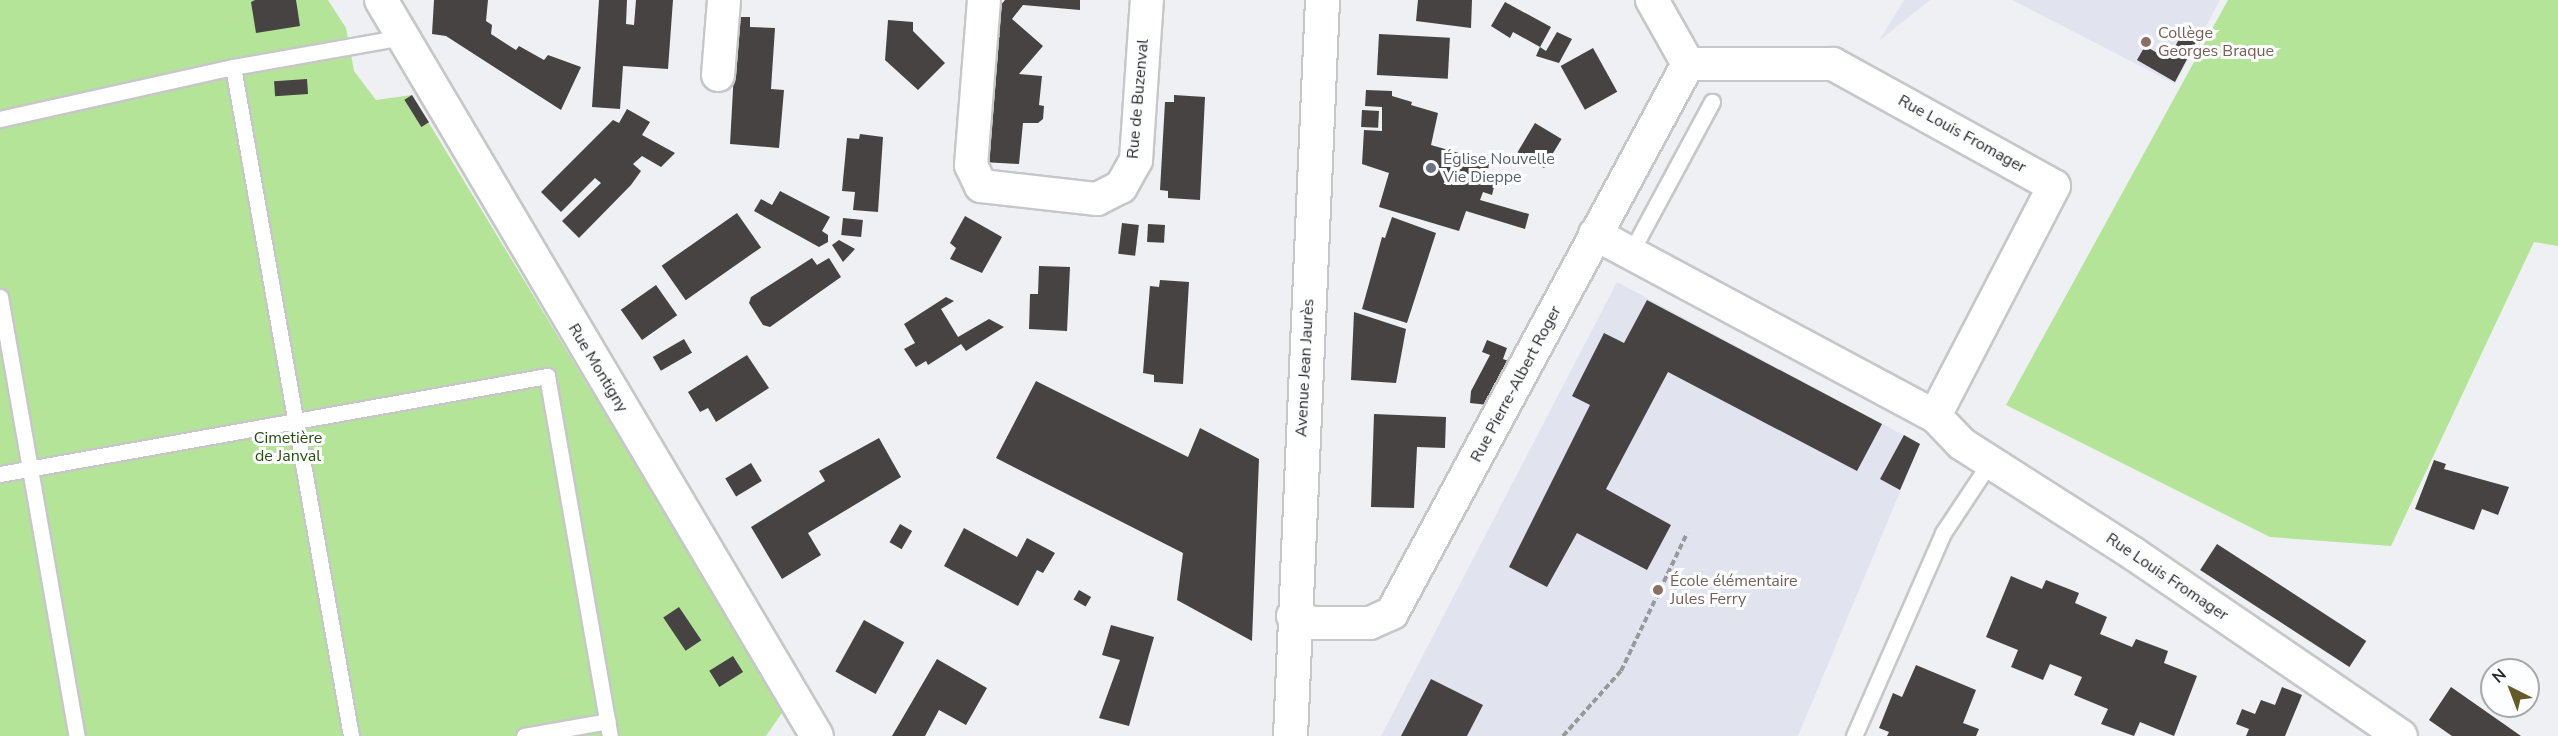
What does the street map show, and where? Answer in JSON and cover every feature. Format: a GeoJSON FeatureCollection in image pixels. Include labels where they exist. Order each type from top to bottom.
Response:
{"type":"FeatureCollection","features":[{"type":"Feature","properties":{"kind":"street"},"geometry":{"type":"LineString","coordinates":[[718,75],[724,0]]}},
{"type":"Feature","properties":{"kind":"street","name":"Rue de Buzenval"},"geometry":{"type":"LineString","coordinates":[[984,0],[970,165],[981,186],[1097,199],[1121,187],[1136,160],[1147,0]]}},
{"type":"Feature","properties":{"kind":"street","name":"Avenue Jean Jaurès"},"geometry":{"type":"LineString","coordinates":[[1290,736],[1293,616],[1322,0]]}},
{"type":"Feature","properties":{"kind":"street"},"geometry":{"type":"LineString","coordinates":[[1652,0],[1688,64]]}},
{"type":"Feature","properties":{"kind":"street","name":"Rue Montigny"},"geometry":{"type":"LineString","coordinates":[[392,13],[817,736]]}},
{"type":"Feature","properties":{"kind":"street","name":"Rue Pierre-Albert Roger"},"geometry":{"type":"LineString","coordinates":[[1293,616],[1313,623],[1370,623],[1392,613],[1688,64]]}},
{"type":"Feature","properties":{"kind":"street","name":"Rue Louis Fromager"},"geometry":{"type":"LineString","coordinates":[[1688,64],[1833,64],[2054,186],[1935,416]]}},
{"type":"Feature","properties":{"kind":"street","name":"Rue Louis Fromager"},"geometry":{"type":"LineString","coordinates":[[1595,234],[1935,416],[1962,444],[2134,554],[2401,736]]}},
{"type":"Feature","properties":{"kind":"lane"},"geometry":{"type":"LineString","coordinates":[[0,119],[233,67],[392,13]]}},
{"type":"Feature","properties":{"kind":"lane"},"geometry":{"type":"LineString","coordinates":[[233,67],[351,736]]}},
{"type":"Feature","properties":{"kind":"lane"},"geometry":{"type":"LineString","coordinates":[[1630,254],[1712,102]]}},
{"type":"Feature","properties":{"kind":"lane"},"geometry":{"type":"LineString","coordinates":[[0,297],[77,736]]}},
{"type":"Feature","properties":{"kind":"lane"},"geometry":{"type":"LineString","coordinates":[[0,474],[547,376],[609,729],[524,736]]}},
{"type":"Feature","properties":{"kind":"lane"},"geometry":{"type":"LineString","coordinates":[[1854,736],[1942,533],[1990,462]]}},
{"type":"Feature","properties":{"kind":"path"},"geometry":{"type":"LineString","coordinates":[[1563,736],[1621,671],[1687,533]]}},
{"type":"Feature","properties":{"kind":"shaded area"},"geometry":{"type":"Polygon","coordinates":[[[1904,0],[1930,0],[1879,41],[1904,0]]]}},
{"type":"Feature","properties":{"kind":"shaded area","name":"Collège Georges Braque"},"geometry":{"type":"Polygon","coordinates":[[[2012,0],[2220,0],[2175,84],[2012,0]]]}},
{"type":"Feature","properties":{"kind":"shaded area","name":"École élémentaire Jules Ferry"},"geometry":{"type":"Polygon","coordinates":[[[1617,282],[1920,444],[1798,736],[1381,736],[1617,282]]]}},
{"type":"Feature","properties":{"kind":"green space","name":"Cimetière de Janval"},"geometry":{"type":"Polygon","coordinates":[[[0,0],[328,0],[346,28],[354,71],[376,100],[412,95],[784,710],[766,736],[0,736],[0,0]]]}},
{"type":"Feature","properties":{"kind":"green space"},"geometry":{"type":"Polygon","coordinates":[[[2228,0],[2558,0],[2558,246],[2534,242],[2391,546],[2270,537],[2006,405],[2228,0]]]}},
{"type":"Feature","properties":{"kind":"building"},"geometry":{"type":"Polygon","coordinates":[[[255,0],[296,0],[300,26],[256,33],[251,2],[255,0]]]}},
{"type":"Feature","properties":{"kind":"building"},"geometry":{"type":"Polygon","coordinates":[[[434,0],[488,0],[486,21],[492,25],[491,34],[516,50],[519,46],[544,60],[548,55],[581,67],[561,110],[446,36],[432,34],[434,0]]]}},
{"type":"Feature","properties":{"kind":"building"},"geometry":{"type":"Polygon","coordinates":[[[599,0],[627,0],[626,24],[634,25],[636,0],[673,0],[668,69],[623,66],[620,109],[592,107],[599,0]]]}},
{"type":"Feature","properties":{"kind":"building"},"geometry":{"type":"Polygon","coordinates":[[[1005,0],[1080,0],[1080,10],[1023,5],[1012,19],[1043,46],[1019,74],[1042,76],[1039,105],[1044,106],[1043,119],[1038,123],[1023,123],[1019,164],[982,162],[990,47],[1000,36],[985,24],[1005,0]]]}},
{"type":"Feature","properties":{"kind":"building"},"geometry":{"type":"Polygon","coordinates":[[[1418,0],[1472,0],[1471,28],[1416,21],[1418,0]]]}},
{"type":"Feature","properties":{"kind":"building"},"geometry":{"type":"Polygon","coordinates":[[[1505,2],[1551,27],[1540,47],[1513,32],[1510,38],[1491,26],[1505,2]]]}},
{"type":"Feature","properties":{"kind":"building"},"geometry":{"type":"Polygon","coordinates":[[[737,17],[750,17],[750,27],[775,28],[771,89],[784,90],[779,148],[730,144],[737,17]]]}},
{"type":"Feature","properties":{"kind":"building"},"geometry":{"type":"Polygon","coordinates":[[[888,20],[913,22],[913,31],[945,63],[918,90],[885,60],[888,20]]]}},
{"type":"Feature","properties":{"kind":"building"},"geometry":{"type":"Polygon","coordinates":[[[1557,32],[1572,39],[1559,63],[1536,56],[1540,47],[1546,51],[1557,32]]]}},
{"type":"Feature","properties":{"kind":"building"},"geometry":{"type":"Polygon","coordinates":[[[1379,34],[1450,38],[1448,79],[1377,75],[1379,34]]]}},
{"type":"Feature","properties":{"kind":"building"},"geometry":{"type":"Polygon","coordinates":[[[2182,34],[2196,42],[2175,82],[2137,60],[2145,46],[2168,59],[2182,34]]]}},
{"type":"Feature","properties":{"kind":"building"},"geometry":{"type":"Polygon","coordinates":[[[1593,48],[1617,92],[1585,110],[1561,66],[1593,48]]]}},
{"type":"Feature","properties":{"kind":"building"},"geometry":{"type":"Polygon","coordinates":[[[307,79],[308,94],[275,96],[274,81],[307,79]]]}},
{"type":"Feature","properties":{"kind":"building"},"geometry":{"type":"Polygon","coordinates":[[[1366,90],[1392,91],[1392,96],[1412,102],[1411,105],[1438,113],[1431,145],[1490,162],[1487,172],[1497,175],[1492,195],[1483,192],[1480,200],[1529,214],[1525,229],[1466,211],[1459,231],[1379,207],[1389,173],[1362,164],[1364,130],[1382,131],[1382,107],[1365,106],[1366,90]]]}},
{"type":"Feature","properties":{"kind":"building"},"geometry":{"type":"Polygon","coordinates":[[[412,95],[429,122],[421,127],[404,100],[412,95]]]}},
{"type":"Feature","properties":{"kind":"building"},"geometry":{"type":"Polygon","coordinates":[[[1174,95],[1205,97],[1200,200],[1168,198],[1168,191],[1160,190],[1165,102],[1174,102],[1174,95]]]}},
{"type":"Feature","properties":{"kind":"building"},"geometry":{"type":"Polygon","coordinates":[[[627,109],[650,122],[642,135],[675,153],[661,167],[642,156],[633,164],[641,171],[631,185],[579,238],[562,221],[601,183],[595,178],[561,212],[541,192],[613,120],[619,123],[627,109]]]}},
{"type":"Feature","properties":{"kind":"building"},"geometry":{"type":"Polygon","coordinates":[[[1362,110],[1379,111],[1378,128],[1361,127],[1362,110]]]}},
{"type":"Feature","properties":{"kind":"building"},"geometry":{"type":"Polygon","coordinates":[[[1535,123],[1562,139],[1544,168],[1517,152],[1535,123]]]}},
{"type":"Feature","properties":{"kind":"building"},"geometry":{"type":"Polygon","coordinates":[[[860,134],[883,137],[878,212],[853,210],[855,192],[842,191],[847,138],[859,139],[860,134]]]}},
{"type":"Feature","properties":{"kind":"building"},"geometry":{"type":"Polygon","coordinates":[[[780,191],[830,217],[822,231],[828,235],[828,242],[819,247],[754,211],[761,199],[772,205],[780,191]]]}},
{"type":"Feature","properties":{"kind":"building"},"geometry":{"type":"Polygon","coordinates":[[[737,213],[761,247],[686,300],[662,266],[737,213]]]}},
{"type":"Feature","properties":{"kind":"building"},"geometry":{"type":"Polygon","coordinates":[[[965,216],[1002,237],[982,273],[950,259],[956,248],[950,243],[965,216]]]}},
{"type":"Feature","properties":{"kind":"building"},"geometry":{"type":"Polygon","coordinates":[[[1392,217],[1436,233],[1407,323],[1362,309],[1382,237],[1385,238],[1392,217]]]}},
{"type":"Feature","properties":{"kind":"building"},"geometry":{"type":"Polygon","coordinates":[[[843,218],[863,220],[861,237],[841,235],[843,218]]]}},
{"type":"Feature","properties":{"kind":"building"},"geometry":{"type":"Polygon","coordinates":[[[1122,223],[1139,225],[1135,256],[1118,254],[1122,223]]]}},
{"type":"Feature","properties":{"kind":"building"},"geometry":{"type":"Polygon","coordinates":[[[1148,224],[1165,225],[1164,243],[1147,242],[1148,224]]]}},
{"type":"Feature","properties":{"kind":"building"},"geometry":{"type":"Polygon","coordinates":[[[839,240],[855,249],[843,262],[832,245],[839,240]]]}},
{"type":"Feature","properties":{"kind":"building"},"geometry":{"type":"Polygon","coordinates":[[[812,258],[817,265],[829,258],[841,277],[770,327],[763,325],[749,303],[751,297],[812,258]]]}},
{"type":"Feature","properties":{"kind":"building"},"geometry":{"type":"Polygon","coordinates":[[[1039,266],[1070,267],[1067,331],[1029,329],[1030,294],[1038,294],[1039,266]]]}},
{"type":"Feature","properties":{"kind":"building"},"geometry":{"type":"Polygon","coordinates":[[[1160,280],[1189,282],[1183,384],[1154,382],[1154,375],[1143,373],[1150,286],[1159,287],[1160,280]]]}},
{"type":"Feature","properties":{"kind":"building"},"geometry":{"type":"Polygon","coordinates":[[[656,285],[677,315],[642,340],[621,310],[656,285]]]}},
{"type":"Feature","properties":{"kind":"building"},"geometry":{"type":"Polygon","coordinates":[[[946,297],[954,301],[941,309],[958,337],[989,319],[1004,327],[966,351],[961,344],[928,365],[926,361],[916,367],[904,349],[915,343],[904,324],[946,297]]]}},
{"type":"Feature","properties":{"kind":"building"},"geometry":{"type":"Polygon","coordinates":[[[1647,300],[1882,424],[1857,471],[1668,372],[1606,489],[1671,525],[1647,570],[1577,533],[1547,587],[1509,567],[1590,405],[1572,396],[1604,333],[1624,343],[1647,300]]]}},
{"type":"Feature","properties":{"kind":"building"},"geometry":{"type":"Polygon","coordinates":[[[1354,312],[1406,329],[1396,383],[1351,380],[1354,312]]]}},
{"type":"Feature","properties":{"kind":"building"},"geometry":{"type":"Polygon","coordinates":[[[684,339],[692,353],[661,371],[653,357],[684,339]]]}},
{"type":"Feature","properties":{"kind":"building"},"geometry":{"type":"Polygon","coordinates":[[[1487,340],[1507,348],[1503,359],[1511,362],[1488,405],[1470,403],[1471,391],[1490,355],[1482,352],[1487,340]]]}},
{"type":"Feature","properties":{"kind":"building"},"geometry":{"type":"Polygon","coordinates":[[[747,355],[769,388],[716,422],[708,408],[700,412],[688,392],[747,355]]]}},
{"type":"Feature","properties":{"kind":"building"},"geometry":{"type":"Polygon","coordinates":[[[1036,381],[1188,457],[1200,428],[1259,459],[1252,641],[1177,600],[1183,553],[996,458],[1036,381]]]}},
{"type":"Feature","properties":{"kind":"building"},"geometry":{"type":"Polygon","coordinates":[[[1374,414],[1446,417],[1445,448],[1417,447],[1414,508],[1371,507],[1374,414]]]}},
{"type":"Feature","properties":{"kind":"building"},"geometry":{"type":"Polygon","coordinates":[[[1904,435],[1920,444],[1900,490],[1880,479],[1904,435]]]}},
{"type":"Feature","properties":{"kind":"building"},"geometry":{"type":"Polygon","coordinates":[[[879,438],[901,477],[808,533],[821,555],[782,579],[751,527],[825,481],[819,471],[879,438]]]}},
{"type":"Feature","properties":{"kind":"building"},"geometry":{"type":"Polygon","coordinates":[[[2434,460],[2446,464],[2444,469],[2509,487],[2498,515],[2482,509],[2474,530],[2415,509],[2434,460]]]}},
{"type":"Feature","properties":{"kind":"building"},"geometry":{"type":"Polygon","coordinates":[[[751,463],[762,481],[736,496],[725,478],[751,463]]]}},
{"type":"Feature","properties":{"kind":"building"},"geometry":{"type":"Polygon","coordinates":[[[900,524],[912,531],[902,549],[890,542],[900,524]]]}},
{"type":"Feature","properties":{"kind":"building"},"geometry":{"type":"Polygon","coordinates":[[[964,528],[1017,557],[1027,538],[1055,553],[1043,573],[1037,570],[1018,606],[944,566],[964,528]]]}},
{"type":"Feature","properties":{"kind":"building"},"geometry":{"type":"Polygon","coordinates":[[[2217,544],[2366,641],[2349,667],[2200,570],[2217,544]]]}},
{"type":"Feature","properties":{"kind":"building"},"geometry":{"type":"Polygon","coordinates":[[[2011,576],[2042,589],[2046,580],[2079,593],[2075,603],[2107,617],[2100,634],[2132,647],[2136,639],[2168,651],[2164,663],[2197,676],[2174,736],[2140,722],[2134,736],[2101,724],[2108,709],[2074,695],[2082,677],[2050,664],[2043,680],[2011,667],[2018,650],[1986,637],[2011,576]]]}},
{"type":"Feature","properties":{"kind":"building"},"geometry":{"type":"Polygon","coordinates":[[[1079,590],[1091,597],[1086,607],[1074,600],[1079,590]]]}},
{"type":"Feature","properties":{"kind":"building"},"geometry":{"type":"Polygon","coordinates":[[[679,607],[701,640],[686,651],[663,618],[679,607]]]}},
{"type":"Feature","properties":{"kind":"building"},"geometry":{"type":"Polygon","coordinates":[[[864,620],[904,642],[876,694],[835,672],[864,620]]]}},
{"type":"Feature","properties":{"kind":"building"},"geometry":{"type":"Polygon","coordinates":[[[1111,625],[1154,637],[1129,726],[1099,718],[1120,660],[1102,655],[1111,625]]]}},
{"type":"Feature","properties":{"kind":"building"},"geometry":{"type":"Polygon","coordinates":[[[733,656],[743,672],[719,687],[709,671],[733,656]]]}},
{"type":"Feature","properties":{"kind":"building"},"geometry":{"type":"Polygon","coordinates":[[[937,659],[987,688],[966,725],[939,710],[925,736],[892,736],[937,659]]]}},
{"type":"Feature","properties":{"kind":"building"},"geometry":{"type":"Polygon","coordinates":[[[1916,665],[1976,690],[1963,723],[1979,729],[1976,736],[1887,736],[1889,732],[1879,728],[1893,693],[1902,697],[1916,665]]]}},
{"type":"Feature","properties":{"kind":"building"},"geometry":{"type":"Polygon","coordinates":[[[1431,679],[1483,705],[1467,736],[1401,736],[1431,679]]]}},
{"type":"Feature","properties":{"kind":"building"},"geometry":{"type":"Polygon","coordinates":[[[2282,687],[2302,695],[2285,736],[2246,736],[2249,729],[2236,724],[2242,709],[2255,714],[2261,700],[2275,705],[2282,687]]]}},
{"type":"Feature","properties":{"kind":"building"},"geometry":{"type":"Polygon","coordinates":[[[2451,687],[2480,707],[2480,718],[2495,718],[2521,736],[2452,736],[2429,720],[2451,687]]]}},
{"type":"Feature","properties":{"kind":"place","name":"Collège Georges Braque"},"geometry":{"type":"Point","coordinates":[2146,42]}},
{"type":"Feature","properties":{"kind":"place","name":"Église Nouvelle Vie Dieppe"},"geometry":{"type":"Point","coordinates":[1431,168]}},
{"type":"Feature","properties":{"kind":"place","name":"École élémentaire Jules Ferry"},"geometry":{"type":"Point","coordinates":[1658,590]}}]}
